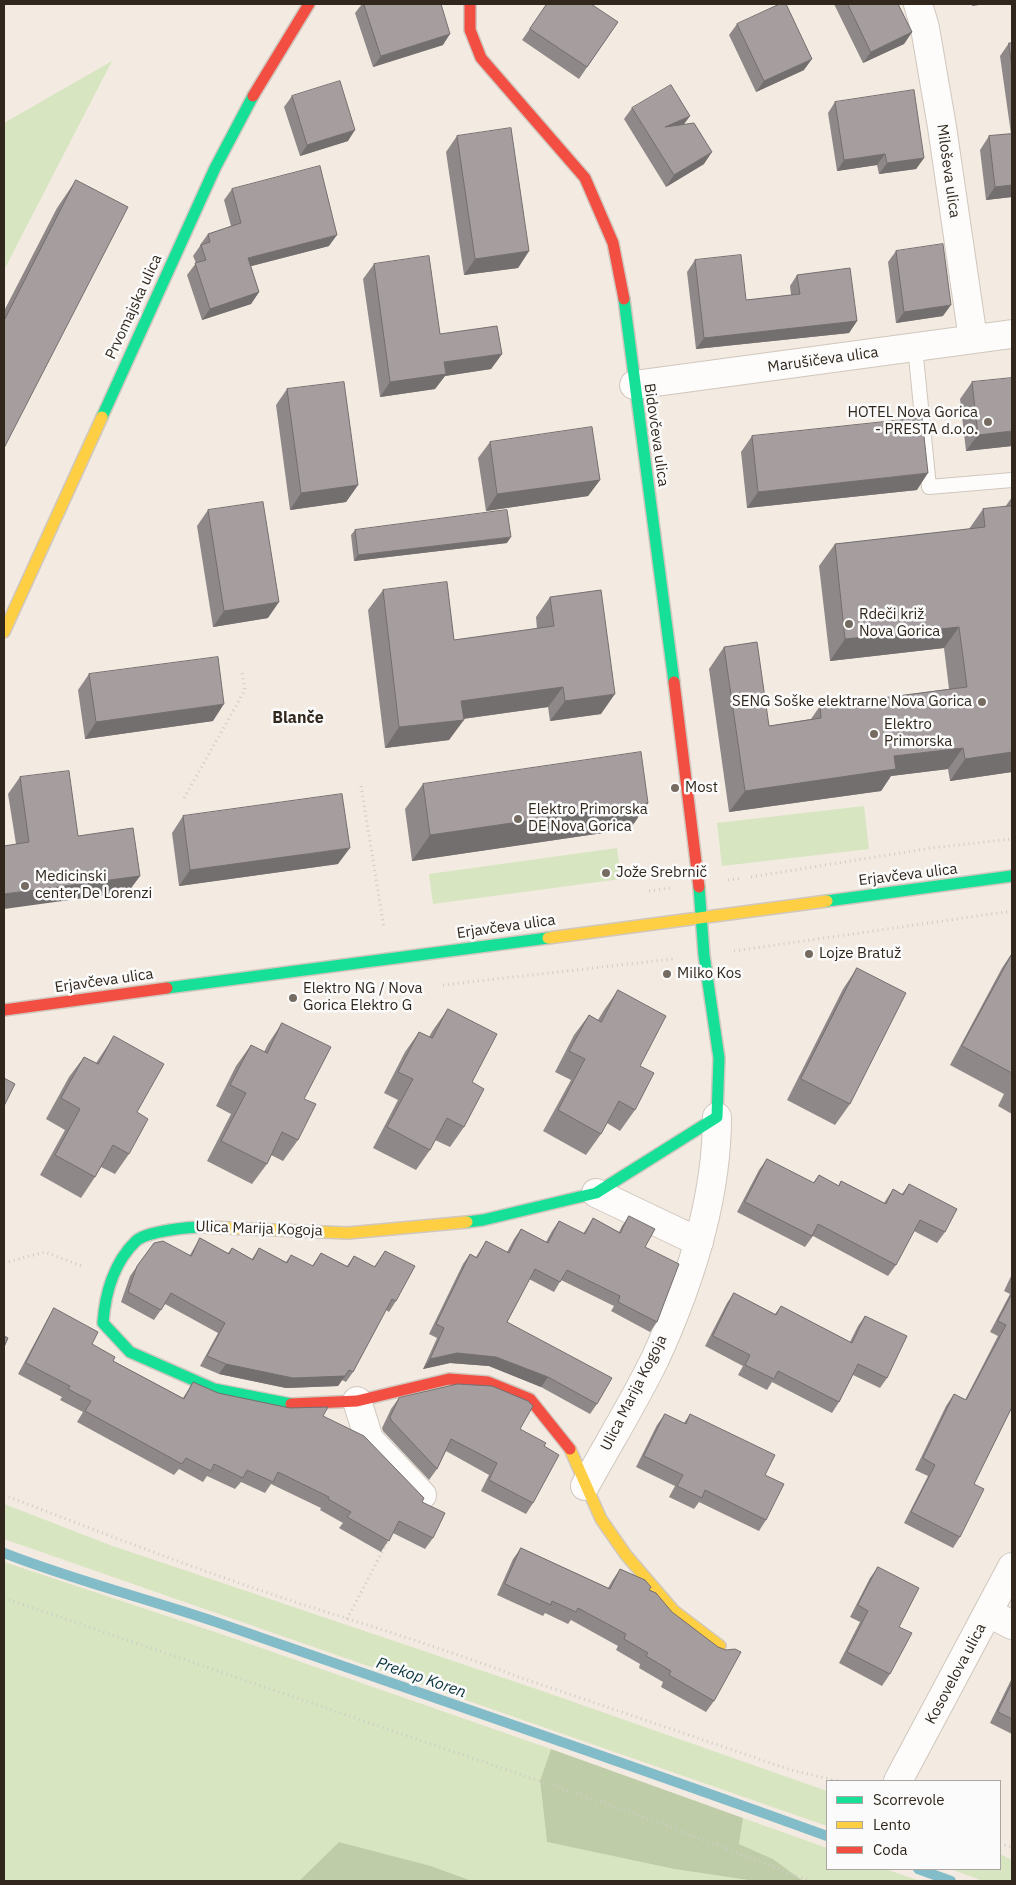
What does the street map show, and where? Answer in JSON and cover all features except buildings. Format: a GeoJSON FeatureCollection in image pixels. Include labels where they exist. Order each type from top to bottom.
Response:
{"type":"FeatureCollection","features":[{"type":"Feature","properties":{"kind":"street","name":"Prvomajska ulica"},"geometry":{"type":"LineString","coordinates":[[4,632],[215,168],[262,78],[309,4]]}},
{"type":"Feature","properties":{"kind":"street","name":"Bidovčeva ulica"},"geometry":{"type":"LineString","coordinates":[[470,4],[470,30],[481,58],[585,178],[613,243],[623,289],[698,866],[700,916]]}},
{"type":"Feature","properties":{"kind":"street","name":"Miloševa ulica"},"geometry":{"type":"LineString","coordinates":[[918,4],[925,28],[942,127],[973,340]]}},
{"type":"Feature","properties":{"kind":"street","name":"Marušičeva ulica"},"geometry":{"type":"LineString","coordinates":[[634,385],[1012,334]]}},
{"type":"Feature","properties":{"kind":"street","name":"Erjavčeva ulica"},"geometry":{"type":"LineString","coordinates":[[4,1010],[1012,876]]}},
{"type":"Feature","properties":{"kind":"street","name":"Ulica Marija Kogoja"},"geometry":{"type":"LineString","coordinates":[[585,1486],[654,1359],[699,1242],[717,1152],[719,1058],[700,916]]}},
{"type":"Feature","properties":{"kind":"street","name":"Ulica Marija Kogoja"},"geometry":{"type":"LineString","coordinates":[[717,1117],[596,1193],[484,1220],[348,1232],[223,1226],[181,1227],[137,1240],[116,1269],[112,1278],[105,1299],[103,1323],[130,1352],[214,1389],[285,1404],[357,1401],[449,1379],[488,1382],[530,1399],[568,1445],[600,1519],[626,1555],[674,1611],[720,1646]]}},
{"type":"Feature","properties":{"kind":"street"},"geometry":{"type":"LineString","coordinates":[[596,1193],[699,1242]]}},
{"type":"Feature","properties":{"kind":"street"},"geometry":{"type":"LineString","coordinates":[[357,1401],[369,1439],[422,1495]]}},
{"type":"Feature","properties":{"kind":"street","name":"Kosovelova ulica"},"geometry":{"type":"LineString","coordinates":[[899,1780],[1001,1619],[1012,1567]]}},
{"type":"Feature","properties":{"kind":"lane"},"geometry":{"type":"LineString","coordinates":[[914,347],[930,487],[1012,480]]}},
{"type":"Feature","properties":{"kind":"path"},"geometry":{"type":"LineString","coordinates":[[184,798],[245,690],[242,674]]}},
{"type":"Feature","properties":{"kind":"path"},"geometry":{"type":"LineString","coordinates":[[361,786],[384,929]]}},
{"type":"Feature","properties":{"kind":"path"},"geometry":{"type":"LineString","coordinates":[[438,986],[704,955],[1012,911]]}},
{"type":"Feature","properties":{"kind":"path"},"geometry":{"type":"LineString","coordinates":[[4,1263],[45,1252],[112,1278]]}},
{"type":"Feature","properties":{"kind":"path"},"geometry":{"type":"LineString","coordinates":[[4,1495],[134,1545],[472,1659],[516,1676],[791,1770],[834,1780]]}},
{"type":"Feature","properties":{"kind":"path"},"geometry":{"type":"LineString","coordinates":[[347,1618],[392,1533]]}},
{"type":"Feature","properties":{"kind":"path"},"geometry":{"type":"LineString","coordinates":[[4,1598],[633,1812],[810,1881]]}},
{"type":"Feature","properties":{"kind":"green space"},"geometry":{"type":"Polygon","coordinates":[[[112,61],[4,270],[4,123],[112,61]]]}},
{"type":"Feature","properties":{"kind":"green space"},"geometry":{"type":"Polygon","coordinates":[[[864,806],[869,849],[722,866],[717,823],[864,806]]]}},
{"type":"Feature","properties":{"kind":"green space"},"geometry":{"type":"Polygon","coordinates":[[[617,848],[621,879],[433,904],[429,874],[617,848]]]}},
{"type":"Feature","properties":{"kind":"green space"},"geometry":{"type":"Polygon","coordinates":[[[4,1504],[110,1545],[548,1693],[826,1791],[826,1826],[4,1539],[4,1504]]]}},
{"type":"Feature","properties":{"kind":"green space"},"geometry":{"type":"Polygon","coordinates":[[[4,1562],[218,1633],[551,1749],[540,1782],[547,1842],[674,1869],[755,1881],[472,1881],[431,1866],[339,1842],[299,1881],[4,1881],[4,1562]]]}},
{"type":"Feature","properties":{"kind":"green space"},"geometry":{"type":"Polygon","coordinates":[[[551,1749],[743,1818],[739,1844],[773,1859],[803,1881],[755,1881],[674,1869],[547,1842],[540,1781],[551,1749]]]}},
{"type":"Feature","properties":{"kind":"green space"},"geometry":{"type":"Polygon","coordinates":[[[743,1818],[826,1848],[826,1870],[888,1870],[920,1881],[803,1881],[773,1859],[739,1844],[743,1818]]]}},
{"type":"Feature","properties":{"kind":"green space"},"geometry":{"type":"Polygon","coordinates":[[[339,1842],[431,1866],[472,1881],[299,1881],[339,1842]]]}},
{"type":"Feature","properties":{"kind":"green space"},"geometry":{"type":"Polygon","coordinates":[[[1001,1854],[1012,1860],[1012,1881],[983,1881],[954,1870],[1001,1870],[1001,1854]]]}},
{"type":"Feature","properties":{"kind":"waterway","name":"Prekop Koren"},"geometry":{"type":"LineString","coordinates":[[4,1553],[56,1572],[216,1622],[598,1754],[826,1836]]}},
{"type":"Feature","properties":{"kind":"waterway","name":"Prekop Koren"},"geometry":{"type":"LineString","coordinates":[[921,1870],[951,1881]]}},
{"type":"Feature","properties":{"kind":"traffic: fast"},"geometry":{"type":"LineString","coordinates":[[102,417],[215,168],[253,96]]}},
{"type":"Feature","properties":{"kind":"traffic: fast"},"geometry":{"type":"LineString","coordinates":[[624,299],[674,682]]}},
{"type":"Feature","properties":{"kind":"traffic: fast"},"geometry":{"type":"LineString","coordinates":[[827,901],[1012,876]]}},
{"type":"Feature","properties":{"kind":"traffic: fast"},"geometry":{"type":"LineString","coordinates":[[467,1222],[483,1220],[596,1193],[717,1117],[719,1058],[704,955],[699,887]]}},
{"type":"Feature","properties":{"kind":"traffic: fast"},"geometry":{"type":"LineString","coordinates":[[167,988],[548,938]]}},
{"type":"Feature","properties":{"kind":"traffic: fast"},"geometry":{"type":"LineString","coordinates":[[204,1227],[158,1232],[136,1241],[128,1249],[116,1269],[106,1301],[103,1323],[130,1352],[214,1389],[291,1404]]}},
{"type":"Feature","properties":{"kind":"traffic: slow"},"geometry":{"type":"LineString","coordinates":[[4,632],[102,417]]}},
{"type":"Feature","properties":{"kind":"traffic: slow"},"geometry":{"type":"LineString","coordinates":[[548,938],[827,901]]}},
{"type":"Feature","properties":{"kind":"traffic: slow"},"geometry":{"type":"LineString","coordinates":[[204,1227],[348,1233],[467,1222]]}},
{"type":"Feature","properties":{"kind":"traffic: slow"},"geometry":{"type":"LineString","coordinates":[[570,1449],[601,1519],[626,1555],[674,1611],[720,1646]]}},
{"type":"Feature","properties":{"kind":"traffic: jam"},"geometry":{"type":"LineString","coordinates":[[253,96],[309,4]]}},
{"type":"Feature","properties":{"kind":"traffic: jam"},"geometry":{"type":"LineString","coordinates":[[470,4],[470,30],[481,58],[585,178],[613,243],[624,299]]}},
{"type":"Feature","properties":{"kind":"traffic: jam"},"geometry":{"type":"LineString","coordinates":[[674,682],[699,887]]}},
{"type":"Feature","properties":{"kind":"traffic: jam"},"geometry":{"type":"LineString","coordinates":[[4,1010],[167,988]]}},
{"type":"Feature","properties":{"kind":"traffic: jam"},"geometry":{"type":"LineString","coordinates":[[291,1404],[357,1401],[449,1379],[488,1382],[530,1399],[570,1449]]}},
{"type":"Feature","properties":{"kind":"place","name":"HOTEL Nova Gorica - PRESTA d.o.o."},"geometry":{"type":"Point","coordinates":[988,422]}},
{"type":"Feature","properties":{"kind":"place","name":"Rdeči križ Nova Gorica"},"geometry":{"type":"Point","coordinates":[849,624]}},
{"type":"Feature","properties":{"kind":"place","name":"SENG Soške elektrarne Nova Gorica"},"geometry":{"type":"Point","coordinates":[982,702]}},
{"type":"Feature","properties":{"kind":"place","name":"Elektro Primorska"},"geometry":{"type":"Point","coordinates":[874,734]}},
{"type":"Feature","properties":{"kind":"place","name":"Most"},"geometry":{"type":"Point","coordinates":[675,788]}},
{"type":"Feature","properties":{"kind":"place","name":"Elektro Primorska DE Nova Gorica"},"geometry":{"type":"Point","coordinates":[518,819]}},
{"type":"Feature","properties":{"kind":"place","name":"Jože Srebrnič"},"geometry":{"type":"Point","coordinates":[606,873]}},
{"type":"Feature","properties":{"kind":"place","name":"Medicinski center De Lorenzi"},"geometry":{"type":"Point","coordinates":[25,886]}},
{"type":"Feature","properties":{"kind":"place","name":"Lojze Bratuž"},"geometry":{"type":"Point","coordinates":[809,954]}},
{"type":"Feature","properties":{"kind":"place","name":"Milko Kos"},"geometry":{"type":"Point","coordinates":[667,974]}},
{"type":"Feature","properties":{"kind":"place","name":"Elektro NG / Nova Gorica Elektro G"},"geometry":{"type":"Point","coordinates":[293,998]}},
{"type":"Feature","properties":{"kind":"district","name":"Blanče"},"geometry":{"type":"Point","coordinates":[298,718]}}]}
